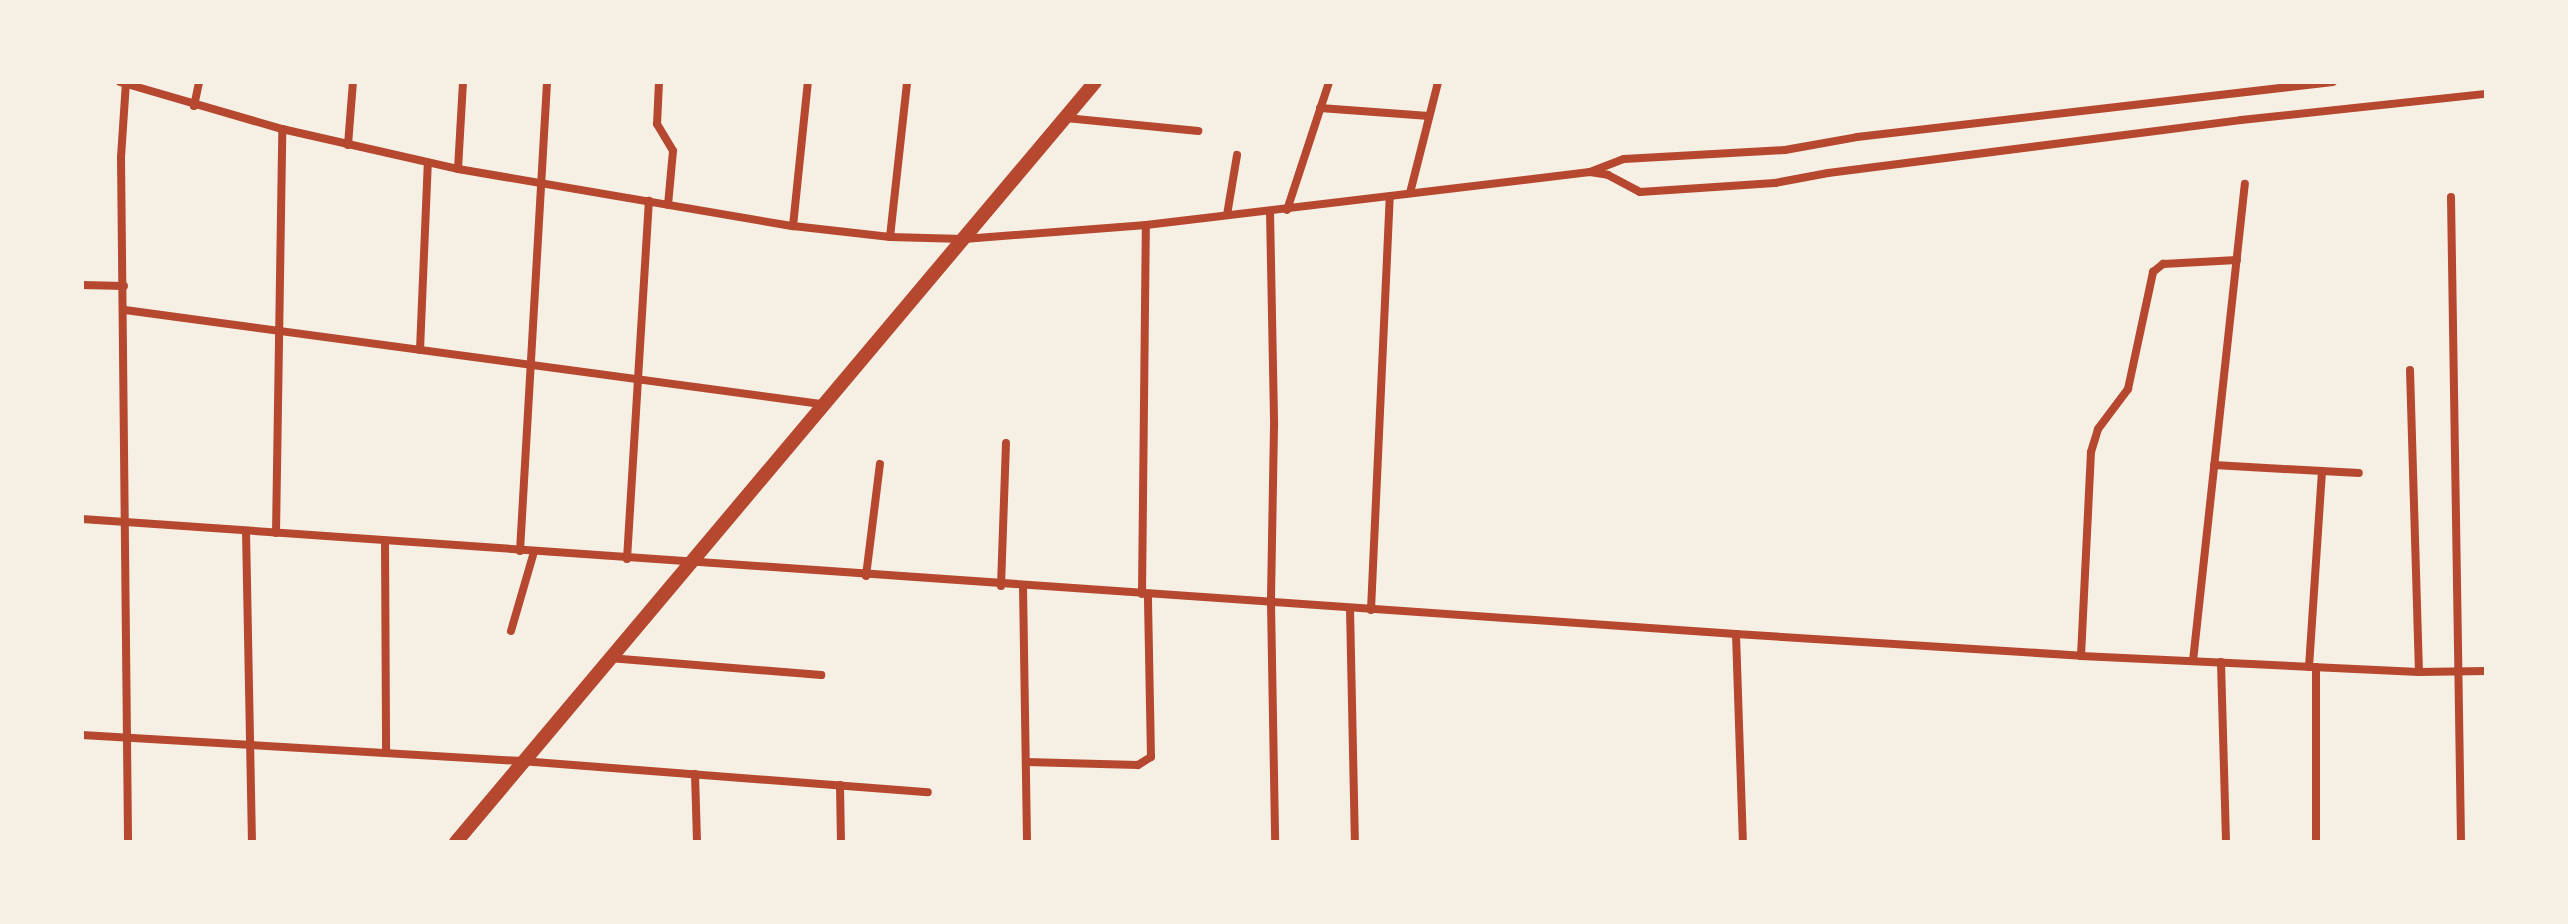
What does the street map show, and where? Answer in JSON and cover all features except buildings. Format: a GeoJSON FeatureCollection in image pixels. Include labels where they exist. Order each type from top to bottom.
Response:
{"type":"FeatureCollection","features":[{"type":"Feature","properties":{"kind":"main road"},"geometry":{"type":"LineString","coordinates":[[456,842],[821,404],[1095,82]]}},
{"type":"Feature","properties":{"kind":"street"},"geometry":{"type":"LineString","coordinates":[[194,106],[199,82]]}},
{"type":"Feature","properties":{"kind":"street"},"geometry":{"type":"LineString","coordinates":[[348,145],[353,82]]}},
{"type":"Feature","properties":{"kind":"street"},"geometry":{"type":"LineString","coordinates":[[458,169],[463,82]]}},
{"type":"Feature","properties":{"kind":"street"},"geometry":{"type":"LineString","coordinates":[[520,551],[547,82]]}},
{"type":"Feature","properties":{"kind":"street"},"geometry":{"type":"LineString","coordinates":[[659,82],[657,124],[673,151],[668,205]]}},
{"type":"Feature","properties":{"kind":"street"},"geometry":{"type":"LineString","coordinates":[[793,226],[808,82]]}},
{"type":"Feature","properties":{"kind":"street"},"geometry":{"type":"LineString","coordinates":[[890,237],[907,82]]}},
{"type":"Feature","properties":{"kind":"street"},"geometry":{"type":"LineString","coordinates":[[1287,210],[1329,82]]}},
{"type":"Feature","properties":{"kind":"street"},"geometry":{"type":"LineString","coordinates":[[1410,193],[1438,82]]}},
{"type":"Feature","properties":{"kind":"street"},"geometry":{"type":"LineString","coordinates":[[128,842],[123,522],[125,310],[121,157],[124,83],[194,106],[282,129],[458,169],[793,226],[890,237],[964,239],[1287,210],[1590,172],[1624,159],[1785,150],[1857,137],[2333,82]]}},
{"type":"Feature","properties":{"kind":"street"},"geometry":{"type":"LineString","coordinates":[[1590,172],[1608,175],[1640,192],[1775,183],[1828,173],[2241,120],[2486,94]]}},
{"type":"Feature","properties":{"kind":"street"},"geometry":{"type":"LineString","coordinates":[[1320,108],[1429,116]]}},
{"type":"Feature","properties":{"kind":"street"},"geometry":{"type":"LineString","coordinates":[[1066,118],[1198,131]]}},
{"type":"Feature","properties":{"kind":"street"},"geometry":{"type":"LineString","coordinates":[[276,533],[282,129]]}},
{"type":"Feature","properties":{"kind":"street"},"geometry":{"type":"LineString","coordinates":[[1227,215],[1237,155]]}},
{"type":"Feature","properties":{"kind":"street"},"geometry":{"type":"LineString","coordinates":[[420,350],[428,163]]}},
{"type":"Feature","properties":{"kind":"street"},"geometry":{"type":"LineString","coordinates":[[2193,661],[2245,184]]}},
{"type":"Feature","properties":{"kind":"street"},"geometry":{"type":"LineString","coordinates":[[1371,610],[1390,196]]}},
{"type":"Feature","properties":{"kind":"street"},"geometry":{"type":"LineString","coordinates":[[2451,197],[2461,842]]}},
{"type":"Feature","properties":{"kind":"street"},"geometry":{"type":"LineString","coordinates":[[627,559],[649,201]]}},
{"type":"Feature","properties":{"kind":"street"},"geometry":{"type":"LineString","coordinates":[[1270,211],[1275,842]]}},
{"type":"Feature","properties":{"kind":"street"},"geometry":{"type":"LineString","coordinates":[[1026,762],[1138,765],[1151,757],[1145,594],[1146,225]]}},
{"type":"Feature","properties":{"kind":"street"},"geometry":{"type":"LineString","coordinates":[[2081,656],[2091,452],[2098,429],[2128,389],[2150,280],[2163,264],[2237,260]]}},
{"type":"Feature","properties":{"kind":"street"},"geometry":{"type":"LineString","coordinates":[[82,285],[124,286]]}},
{"type":"Feature","properties":{"kind":"street"},"geometry":{"type":"LineString","coordinates":[[125,310],[821,404]]}},
{"type":"Feature","properties":{"kind":"street"},"geometry":{"type":"LineString","coordinates":[[2410,370],[2419,672]]}},
{"type":"Feature","properties":{"kind":"street"},"geometry":{"type":"LineString","coordinates":[[1001,586],[1006,443]]}},
{"type":"Feature","properties":{"kind":"street"},"geometry":{"type":"LineString","coordinates":[[866,576],[880,464]]}},
{"type":"Feature","properties":{"kind":"street"},"geometry":{"type":"LineString","coordinates":[[2214,465],[2359,473]]}},
{"type":"Feature","properties":{"kind":"street"},"geometry":{"type":"LineString","coordinates":[[2316,842],[2312,667],[2322,471]]}},
{"type":"Feature","properties":{"kind":"street"},"geometry":{"type":"LineString","coordinates":[[82,519],[1001,586],[2081,656],[2419,672],[2486,671]]}},
{"type":"Feature","properties":{"kind":"street"},"geometry":{"type":"LineString","coordinates":[[246,531],[252,842]]}},
{"type":"Feature","properties":{"kind":"street"},"geometry":{"type":"LineString","coordinates":[[385,542],[386,753]]}},
{"type":"Feature","properties":{"kind":"street"},"geometry":{"type":"LineString","coordinates":[[511,631],[534,552]]}},
{"type":"Feature","properties":{"kind":"street"},"geometry":{"type":"LineString","coordinates":[[1023,586],[1027,842]]}},
{"type":"Feature","properties":{"kind":"street"},"geometry":{"type":"LineString","coordinates":[[1350,608],[1355,842]]}},
{"type":"Feature","properties":{"kind":"street"},"geometry":{"type":"LineString","coordinates":[[1736,634],[1743,842]]}},
{"type":"Feature","properties":{"kind":"street"},"geometry":{"type":"LineString","coordinates":[[608,658],[821,675]]}},
{"type":"Feature","properties":{"kind":"street"},"geometry":{"type":"LineString","coordinates":[[2221,662],[2226,842]]}},
{"type":"Feature","properties":{"kind":"street"},"geometry":{"type":"LineString","coordinates":[[82,735],[521,761],[928,792]]}},
{"type":"Feature","properties":{"kind":"street"},"geometry":{"type":"LineString","coordinates":[[695,774],[697,842]]}},
{"type":"Feature","properties":{"kind":"street"},"geometry":{"type":"LineString","coordinates":[[840,785],[841,842]]}}]}
